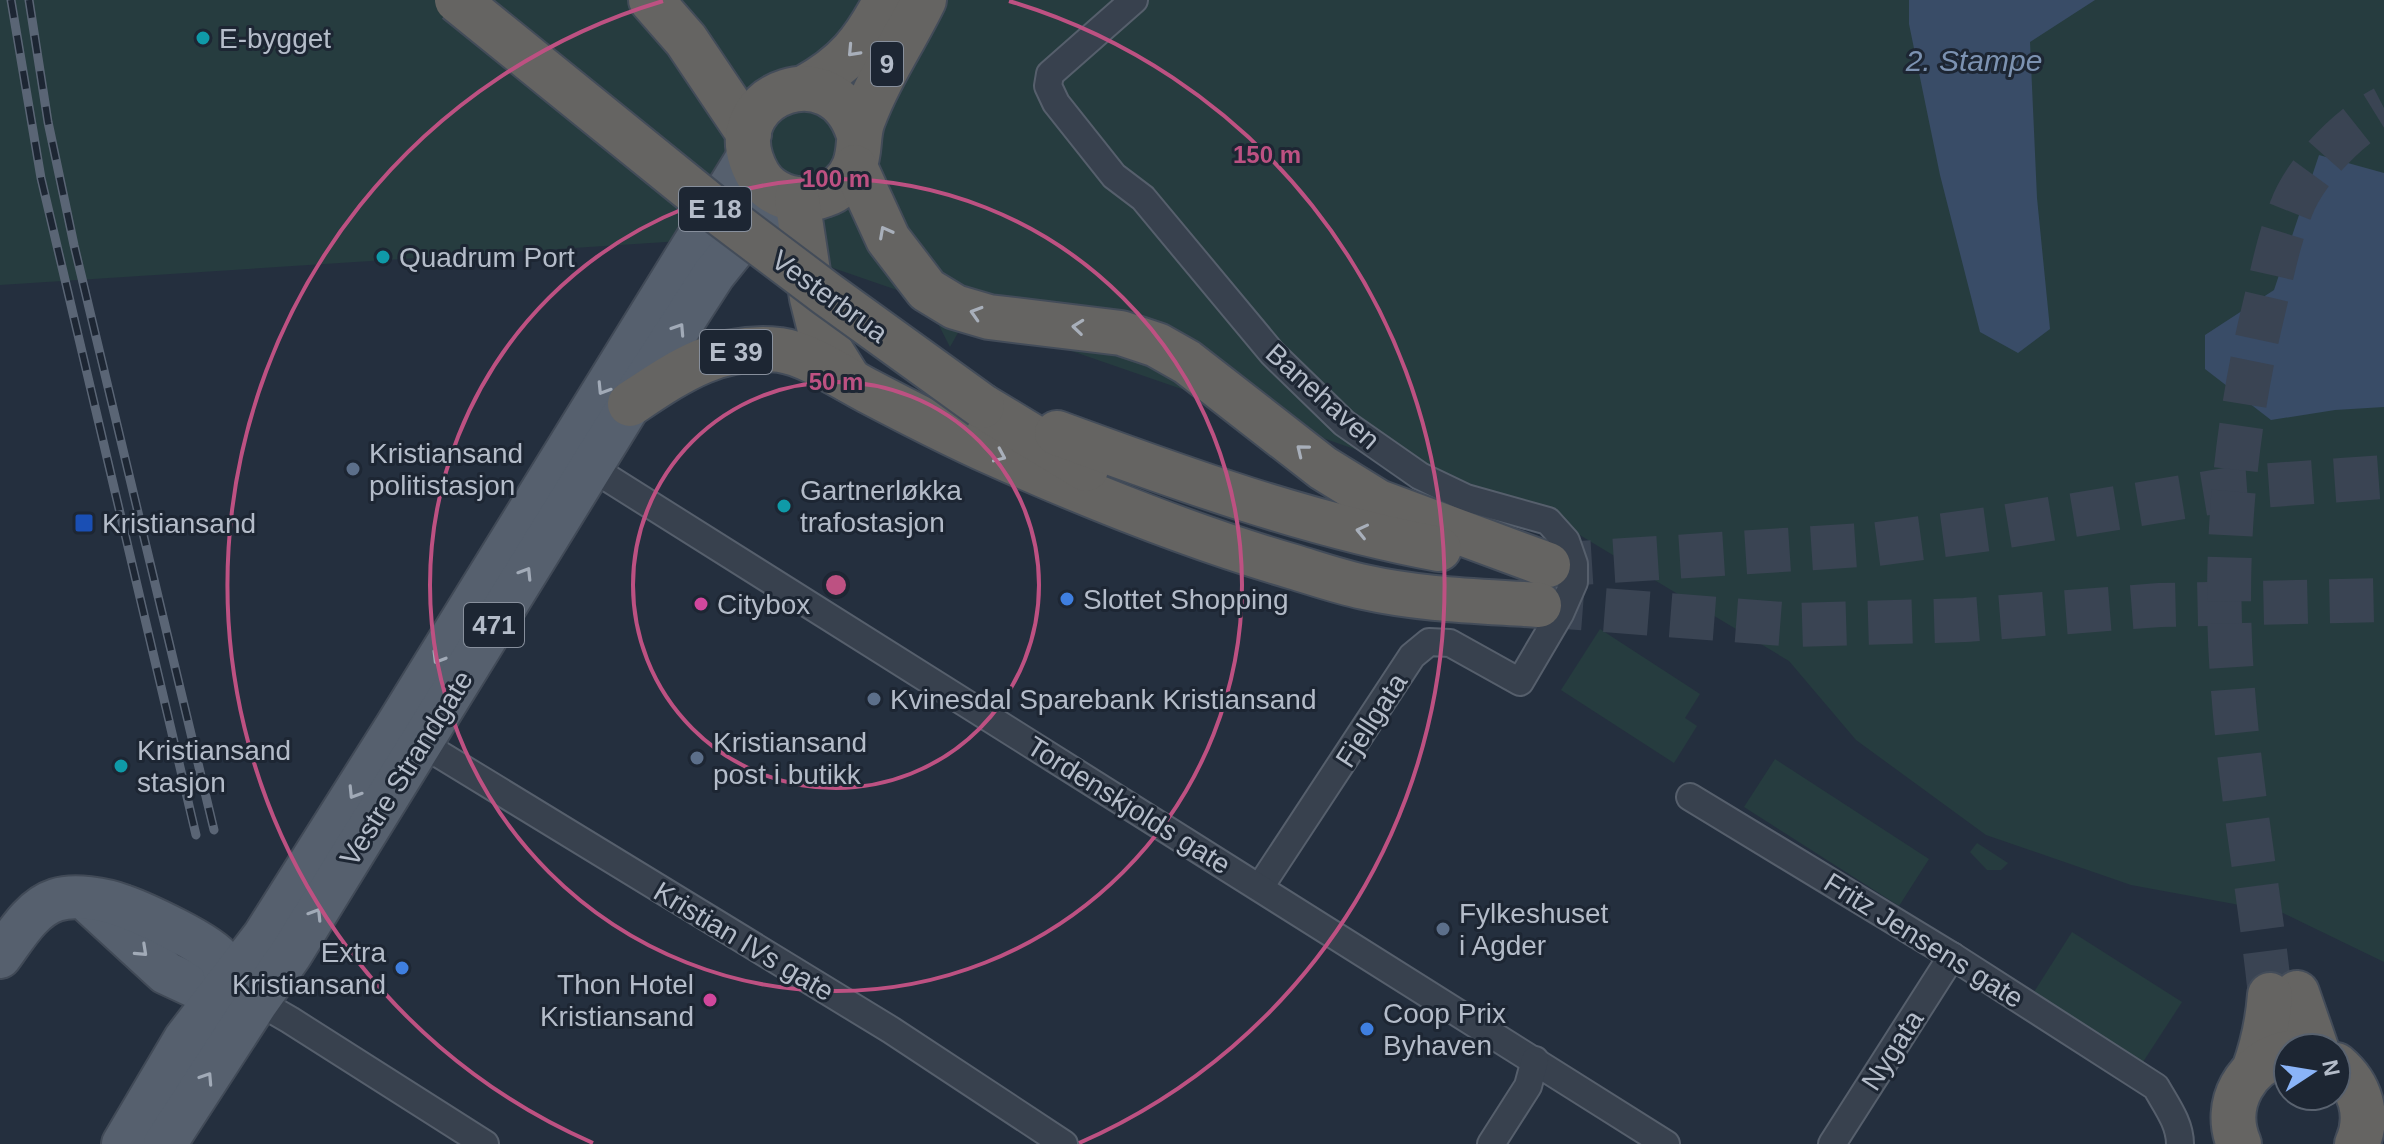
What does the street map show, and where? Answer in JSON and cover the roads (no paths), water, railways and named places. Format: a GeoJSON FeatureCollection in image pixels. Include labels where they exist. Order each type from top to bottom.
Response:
{"type":"FeatureCollection","features":[{"type":"Feature","properties":{"kind":"highway","name":"Vesterbrua"},"geometry":{"type":"LineString","coordinates":[[457,0],[721,214],[982,406],[1197,482],[1334,525],[1455,552],[1544,585]]}},
{"type":"Feature","properties":{"kind":"highway","name":"E 18"},"geometry":{"type":"LineString","coordinates":[[651,0],[686,40],[749,144],[761,180],[771,189],[791,198]]}},
{"type":"Feature","properties":{"kind":"highway","name":"9"},"geometry":{"type":"LineString","coordinates":[[793,90],[833,71],[852,53],[869,33],[886,0]]}},
{"type":"Feature","properties":{"kind":"highway","name":"9"},"geometry":{"type":"LineString","coordinates":[[856,150],[888,63],[924,0]]}},
{"type":"Feature","properties":{"kind":"highway","name":"E 18"},"geometry":{"type":"LineString","coordinates":[[686,40],[793,90],[816,90],[839,101],[847,110],[856,150],[888,239],[927,290],[955,307],[989,317],[1121,333],[1157,345],[1187,362],[1323,468],[1378,502],[1544,585]]}},
{"type":"Feature","properties":{"kind":"highway"},"geometry":{"type":"LineString","coordinates":[[749,144],[757,114],[773,98],[793,90]]}},
{"type":"Feature","properties":{"kind":"highway"},"geometry":{"type":"LineString","coordinates":[[856,150],[848,177],[831,192],[809,199],[791,198],[819,326],[849,380],[929,424],[1158,523],[1243,552],[1363,587],[1433,599],[1544,585]]}},
{"type":"Feature","properties":{"kind":"highway","name":"E 39"},"geometry":{"type":"LineString","coordinates":[[630,404],[682,369],[718,355],[755,348],[784,350],[849,380]]}},
{"type":"Feature","properties":{"kind":"highway"},"geometry":{"type":"LineString","coordinates":[[2239,1144],[2234,1109],[2244,1081],[2271,1062],[2264,1039],[2283,994],[2306,1032]]}},
{"type":"Feature","properties":{"kind":"highway"},"geometry":{"type":"LineString","coordinates":[[2352,1066],[2384,1069]]}},
{"type":"Feature","properties":{"kind":"highway"},"geometry":{"type":"LineString","coordinates":[[2352,1082],[2361,1103],[2367,1133]]}},
{"type":"Feature","properties":{"kind":"main road","name":"Vestre Strandgate"},"geometry":{"type":"LineString","coordinates":[[165,1144],[243,992],[264,936],[396,727],[749,144]]}},
{"type":"Feature","properties":{"kind":"main road","name":"Vestre Strandgate"},"geometry":{"type":"LineString","coordinates":[[123,1144],[185,1039],[291,954],[630,404],[714,274],[759,218],[791,198]]}},
{"type":"Feature","properties":{"kind":"main road"},"geometry":{"type":"LineString","coordinates":[[0,957],[35,912],[52,901],[67,897],[84,898],[166,973],[196,987],[243,992]]}},
{"type":"Feature","properties":{"kind":"street","name":"Banehaven"},"geometry":{"type":"LineString","coordinates":[[1134,0],[1050,74],[1048,86],[1056,103],[1114,176],[1143,198],[1272,353],[1344,423],[1420,476],[1466,498],[1548,521],[1566,541],[1574,564],[1574,582],[1560,614],[1520,682]]}},
{"type":"Feature","properties":{"kind":"street","name":"Tordenskjolds gate"},"geometry":{"type":"LineString","coordinates":[[592,468],[1666,1144]]}},
{"type":"Feature","properties":{"kind":"street","name":"Fjellgata"},"geometry":{"type":"LineString","coordinates":[[1260,887],[1412,656],[1429,642],[1450,643],[1520,682]]}},
{"type":"Feature","properties":{"kind":"street","name":"Kristian IVs gate"},"geometry":{"type":"LineString","coordinates":[[421,743],[891,1030],[1064,1144]]}},
{"type":"Feature","properties":{"kind":"street","name":"Fritz Jensens gate"},"geometry":{"type":"LineString","coordinates":[[1690,797],[1952,956],[2156,1087],[2172,1114],[2180,1134],[2180,1144]]}},
{"type":"Feature","properties":{"kind":"street","name":"Nygata"},"geometry":{"type":"LineString","coordinates":[[1832,1144],[1952,956]]}},
{"type":"Feature","properties":{"kind":"street"},"geometry":{"type":"LineString","coordinates":[[243,992],[485,1144]]}},
{"type":"Feature","properties":{"kind":"street"},"geometry":{"type":"LineString","coordinates":[[1491,1144],[1528,1086],[1535,1060]]}},
{"type":"Feature","properties":{"kind":"water","name":"2. Stampe"},"geometry":{"type":"Polygon","coordinates":[[[1909,0],[2095,0],[2030,42],[2037,198],[2050,329],[2018,353],[1980,332],[1940,175],[1909,24],[1909,0]]]}},
{"type":"Feature","properties":{"kind":"water"},"geometry":{"type":"Polygon","coordinates":[[[2319,155],[2384,173],[2384,407],[2335,410],[2271,420],[2205,369],[2205,335],[2274,290],[2319,155]]]}},
{"type":"Feature","properties":{"kind":"tunnel"},"geometry":{"type":"LineString","coordinates":[[2270,995],[2239,756],[2232,676],[2229,583],[2239,444],[2254,353],[2282,233],[2291,209],[2317,165],[2357,126],[2384,108]]}},
{"type":"Feature","properties":{"kind":"tunnel"},"geometry":{"type":"LineString","coordinates":[[1548,565],[1877,544],[2244,487],[2384,477]]}},
{"type":"Feature","properties":{"kind":"tunnel"},"geometry":{"type":"LineString","coordinates":[[1539,605],[1796,625],[1965,620],[2160,605],[2384,600]]}},
{"type":"Feature","properties":{"kind":"railway"},"geometry":{"type":"LineString","coordinates":[[11,0],[41,178],[196,835]]}},
{"type":"Feature","properties":{"kind":"railway"},"geometry":{"type":"LineString","coordinates":[[29,0],[48,122],[74,245],[214,830]]}},
{"type":"Feature","properties":{"kind":"place","name":"E-bygget"},"geometry":{"type":"Point","coordinates":[203,38]}},
{"type":"Feature","properties":{"kind":"place","name":"Quadrum Port"},"geometry":{"type":"Point","coordinates":[383,257]}},
{"type":"Feature","properties":{"kind":"place","name":"Kristiansand politistasjon"},"geometry":{"type":"Point","coordinates":[353,469]}},
{"type":"Feature","properties":{"kind":"place","name":"Gartnerløkka trafostasjon"},"geometry":{"type":"Point","coordinates":[784,506]}},
{"type":"Feature","properties":{"kind":"place","name":"Kristiansand"},"geometry":{"type":"Point","coordinates":[84,523]}},
{"type":"Feature","properties":{"kind":"place","name":"Slottet Shopping"},"geometry":{"type":"Point","coordinates":[1067,599]}},
{"type":"Feature","properties":{"kind":"place","name":"Citybox"},"geometry":{"type":"Point","coordinates":[701,604]}},
{"type":"Feature","properties":{"kind":"place","name":"Kvinesdal Sparebank Kristiansand"},"geometry":{"type":"Point","coordinates":[874,699]}},
{"type":"Feature","properties":{"kind":"place","name":"Kristiansand post i butikk"},"geometry":{"type":"Point","coordinates":[697,758]}},
{"type":"Feature","properties":{"kind":"place","name":"Kristiansand stasjon"},"geometry":{"type":"Point","coordinates":[121,766]}},
{"type":"Feature","properties":{"kind":"place","name":"Fylkeshuset i Agder"},"geometry":{"type":"Point","coordinates":[1443,929]}},
{"type":"Feature","properties":{"kind":"place","name":"Extra Kristiansand"},"geometry":{"type":"Point","coordinates":[402,968]}},
{"type":"Feature","properties":{"kind":"place","name":"Thon Hotel Kristiansand"},"geometry":{"type":"Point","coordinates":[710,1000]}},
{"type":"Feature","properties":{"kind":"place","name":"Coop Prix Byhaven"},"geometry":{"type":"Point","coordinates":[1367,1029]}}]}
